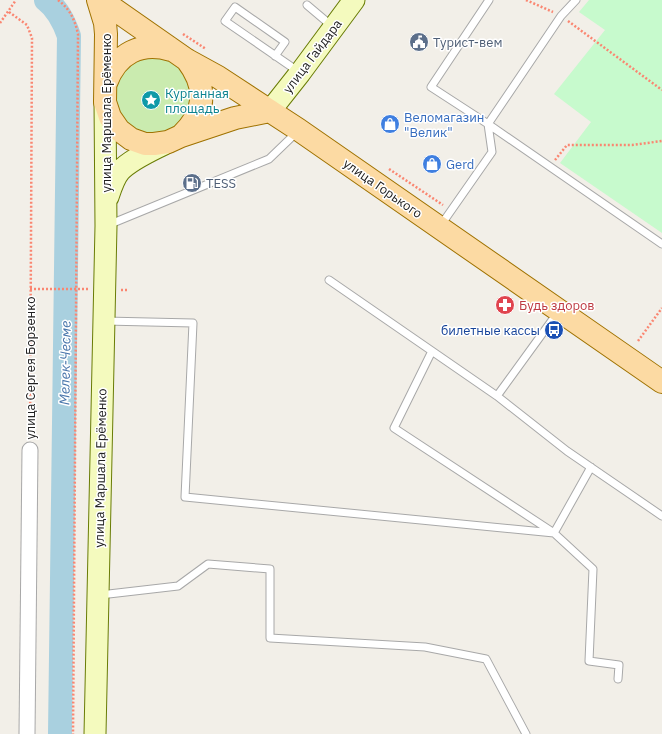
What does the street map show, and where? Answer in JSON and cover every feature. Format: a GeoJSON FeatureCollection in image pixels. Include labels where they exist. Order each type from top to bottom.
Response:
{"type":"FeatureCollection","features":[{"type":"Feature","properties":{"kind":"main road","name":"улица Маршала Ерёменко"},"geometry":{"type":"LineString","coordinates":[[95,734],[106,226],[106,34],[105,23],[98,0]]}},
{"type":"Feature","properties":{"kind":"main road","name":"улица Горького"},"geometry":{"type":"LineString","coordinates":[[101,0],[181,56],[218,77],[299,130],[662,382]]}},
{"type":"Feature","properties":{"kind":"main road","name":"улица Гайдара"},"geometry":{"type":"LineString","coordinates":[[270,111],[354,0]]}},
{"type":"Feature","properties":{"kind":"main road"},"geometry":{"type":"LineString","coordinates":[[155,46],[181,56],[196,72],[201,85],[202,99],[199,114],[191,126],[175,139],[150,144],[131,139],[119,130],[110,117],[105,93],[109,74],[116,63],[126,54],[142,48],[155,46]]}},
{"type":"Feature","properties":{"kind":"main road","name":"улица Маршала Ерёменко"},"geometry":{"type":"LineString","coordinates":[[106,203],[113,183],[120,171],[130,163],[175,139],[236,118],[270,111]]}},
{"type":"Feature","properties":{"kind":"street","name":"улица Сергея Борзенко"},"geometry":{"type":"LineString","coordinates":[[27,734],[30,450]]}},
{"type":"Feature","properties":{"kind":"lane"},"geometry":{"type":"LineString","coordinates":[[489,0],[431,87],[488,124],[662,244]]}},
{"type":"Feature","properties":{"kind":"lane"},"geometry":{"type":"LineString","coordinates":[[440,227],[492,152],[488,124],[561,16],[576,0]]}},
{"type":"Feature","properties":{"kind":"lane"},"geometry":{"type":"LineString","coordinates":[[307,4],[333,28]]}},
{"type":"Feature","properties":{"kind":"lane"},"geometry":{"type":"LineString","coordinates":[[275,56],[285,42],[235,7],[225,21],[275,56],[300,73]]}},
{"type":"Feature","properties":{"kind":"lane"},"geometry":{"type":"LineString","coordinates":[[106,226],[269,159],[299,130]]}},
{"type":"Feature","properties":{"kind":"lane"},"geometry":{"type":"LineString","coordinates":[[329,280],[497,396],[567,451],[662,516]]}},
{"type":"Feature","properties":{"kind":"lane"},"geometry":{"type":"LineString","coordinates":[[497,396],[559,310]]}},
{"type":"Feature","properties":{"kind":"lane"},"geometry":{"type":"LineString","coordinates":[[103,320],[193,323],[185,497],[554,533]]}},
{"type":"Feature","properties":{"kind":"lane"},"geometry":{"type":"LineString","coordinates":[[432,351],[394,428],[554,533],[593,569],[589,661],[619,665],[618,679]]}},
{"type":"Feature","properties":{"kind":"lane"},"geometry":{"type":"LineString","coordinates":[[554,533],[591,467]]}},
{"type":"Feature","properties":{"kind":"lane"},"geometry":{"type":"LineString","coordinates":[[98,595],[178,586],[208,564],[270,569],[270,638],[425,647],[486,659],[526,734]]}},
{"type":"Feature","properties":{"kind":"path"},"geometry":{"type":"LineString","coordinates":[[0,23],[14,5],[16,0]]}},
{"type":"Feature","properties":{"kind":"path"},"geometry":{"type":"LineString","coordinates":[[58,0],[64,4],[72,16],[78,34],[73,734]]}},
{"type":"Feature","properties":{"kind":"path"},"geometry":{"type":"LineString","coordinates":[[526,0],[561,16],[662,90]]}},
{"type":"Feature","properties":{"kind":"path","name":"улица Сергея Борзенко"},"geometry":{"type":"LineString","coordinates":[[9,12],[27,25],[32,38],[30,450]]}},
{"type":"Feature","properties":{"kind":"path"},"geometry":{"type":"LineString","coordinates":[[550,167],[567,145],[632,145],[662,141]]}},
{"type":"Feature","properties":{"kind":"path"},"geometry":{"type":"LineString","coordinates":[[30,289],[76,289]]}},
{"type":"Feature","properties":{"kind":"path"},"geometry":{"type":"LineString","coordinates":[[638,341],[662,308]]}},
{"type":"Feature","properties":{"kind":"green space"},"geometry":{"type":"Polygon","coordinates":[[[589,0],[662,0],[662,233],[560,163],[591,122],[554,94],[605,30],[579,12],[589,0]]]}},
{"type":"Feature","properties":{"kind":"green space"},"geometry":{"type":"Polygon","coordinates":[[[145,56],[168,58],[187,75],[193,101],[182,124],[162,135],[138,134],[115,110],[113,85],[125,66],[145,56]]]}},
{"type":"Feature","properties":{"kind":"waterway","name":"Мелек-Чесме"},"geometry":{"type":"LineString","coordinates":[[46,0],[54,7],[60,16],[69,36],[60,734]]}},
{"type":"Feature","properties":{"kind":"place","name":"Турист-вем"},"geometry":{"type":"Point","coordinates":[419,42]}},
{"type":"Feature","properties":{"kind":"place","name":"Курганная площадь"},"geometry":{"type":"Point","coordinates":[151,100]}},
{"type":"Feature","properties":{"kind":"place","name":"Веломагазин \"Велик\""},"geometry":{"type":"Point","coordinates":[390,124]}},
{"type":"Feature","properties":{"kind":"place","name":"Gerd"},"geometry":{"type":"Point","coordinates":[432,164]}},
{"type":"Feature","properties":{"kind":"place","name":"TESS"},"geometry":{"type":"Point","coordinates":[192,183]}},
{"type":"Feature","properties":{"kind":"place","name":"Будь здоров"},"geometry":{"type":"Point","coordinates":[505,305]}},
{"type":"Feature","properties":{"kind":"place","name":"билетные кассы"},"geometry":{"type":"Point","coordinates":[554,330]}}]}
